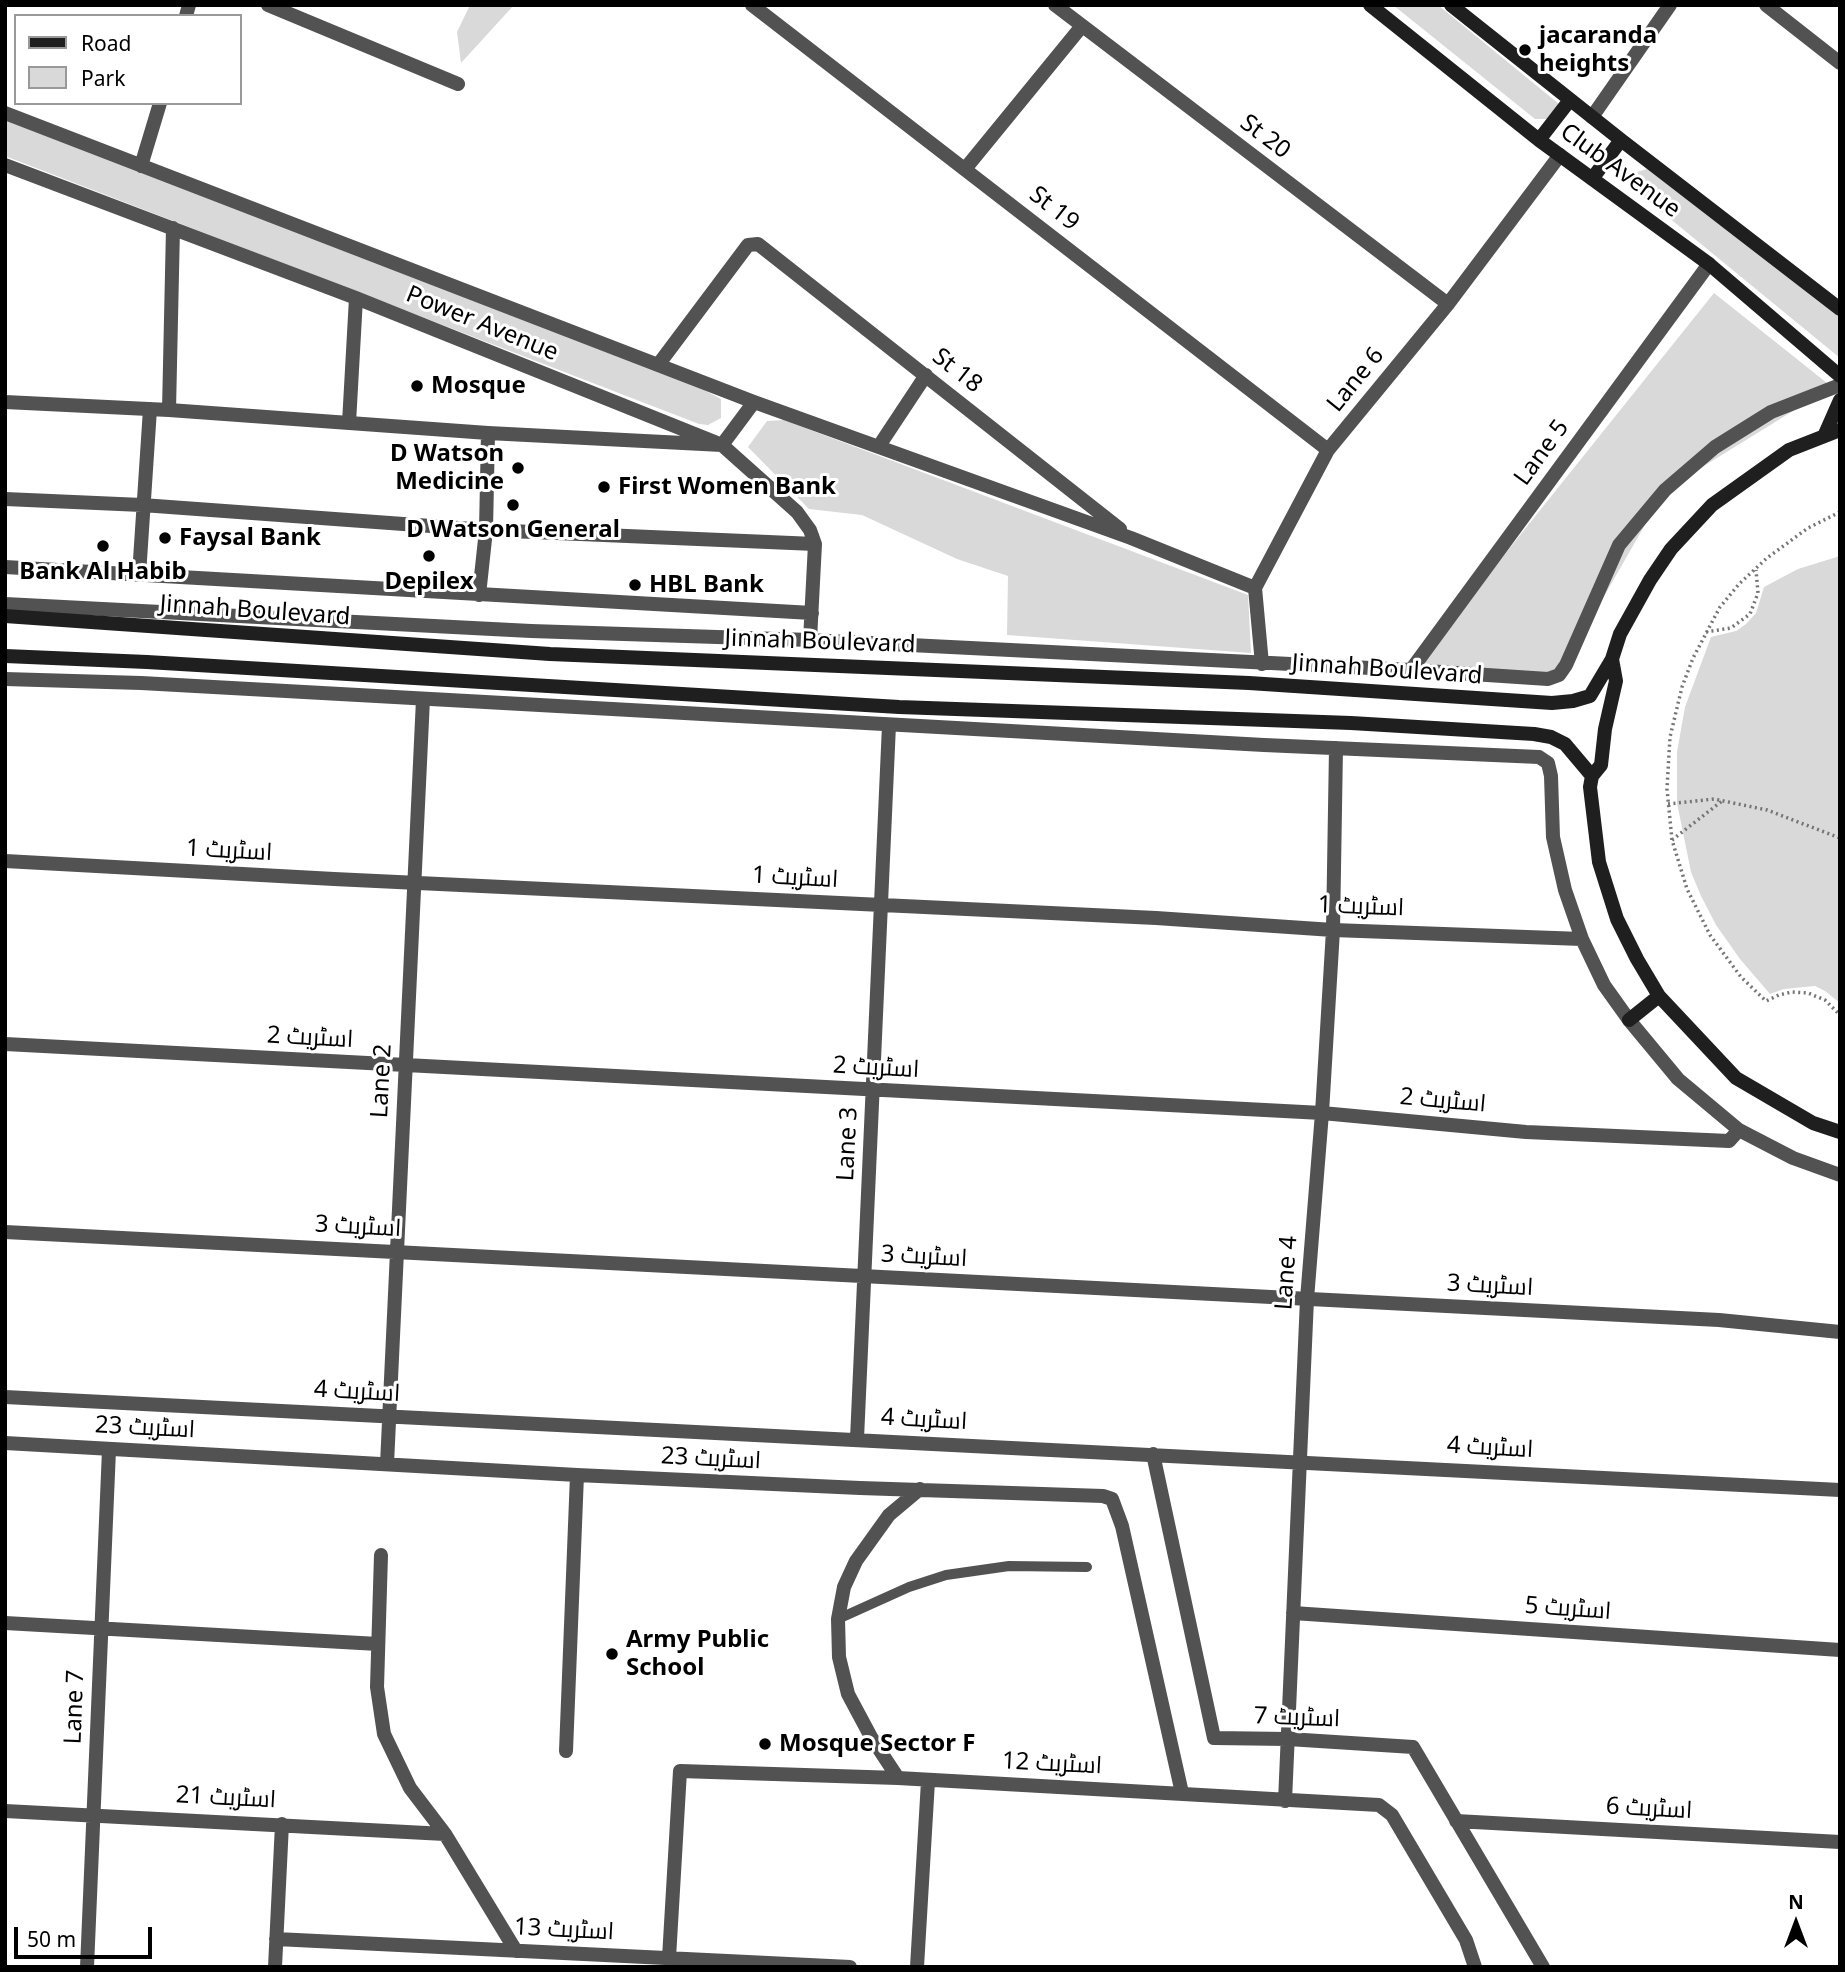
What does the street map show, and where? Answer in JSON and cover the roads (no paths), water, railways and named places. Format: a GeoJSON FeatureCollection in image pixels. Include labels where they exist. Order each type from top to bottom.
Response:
{"type":"FeatureCollection","features":[{"type":"Feature","properties":{"kind":"street"},"geometry":{"type":"LineString","coordinates":[[268,5],[458,84]]}},
{"type":"Feature","properties":{"kind":"street","name":"St 19"},"geometry":{"type":"LineString","coordinates":[[752,5],[1328,450]]}},
{"type":"Feature","properties":{"kind":"street","name":"St 20"},"geometry":{"type":"LineString","coordinates":[[1055,5],[1448,304]]}},
{"type":"Feature","properties":{"kind":"street","name":"Club Avenue"},"geometry":{"type":"LineString","coordinates":[[1370,5],[1539,140],[1709,264],[1840,376]]}},
{"type":"Feature","properties":{"kind":"street","name":"Club Avenue"},"geometry":{"type":"LineString","coordinates":[[1451,5],[1840,309]]}},
{"type":"Feature","properties":{"kind":"street"},"geometry":{"type":"LineString","coordinates":[[1592,117],[1670,5]]}},
{"type":"Feature","properties":{"kind":"street"},"geometry":{"type":"LineString","coordinates":[[1766,5],[1840,62]]}},
{"type":"Feature","properties":{"kind":"street"},"geometry":{"type":"LineString","coordinates":[[965,169],[1082,26]]}},
{"type":"Feature","properties":{"kind":"street"},"geometry":{"type":"LineString","coordinates":[[1539,140],[1570,100]]}},
{"type":"Feature","properties":{"kind":"street"},"geometry":{"type":"LineString","coordinates":[[141,166],[159,105]]}},
{"type":"Feature","properties":{"kind":"street","name":"Power Avenue"},"geometry":{"type":"LineString","coordinates":[[5,113],[754,402],[1131,538]]}},
{"type":"Feature","properties":{"kind":"street"},"geometry":{"type":"LineString","coordinates":[[1592,179],[1621,140]]}},
{"type":"Feature","properties":{"kind":"street","name":"Lane 6"},"geometry":{"type":"LineString","coordinates":[[1255,588],[1328,450],[1448,304],[1560,155]]}},
{"type":"Feature","properties":{"kind":"street","name":"Power Avenue"},"geometry":{"type":"LineString","coordinates":[[5,165],[356,298],[722,445],[797,512],[810,530],[815,544]]}},
{"type":"Feature","properties":{"kind":"street"},"geometry":{"type":"LineString","coordinates":[[169,410],[173,228]]}},
{"type":"Feature","properties":{"kind":"street","name":"St 18"},"geometry":{"type":"LineString","coordinates":[[657,365],[747,245],[758,244],[1131,538]]}},
{"type":"Feature","properties":{"kind":"street","name":"Lane 5"},"geometry":{"type":"LineString","coordinates":[[1412,670],[1709,264]]}},
{"type":"Feature","properties":{"kind":"street"},"geometry":{"type":"LineString","coordinates":[[349,423],[356,298]]}},
{"type":"Feature","properties":{"kind":"street"},"geometry":{"type":"LineString","coordinates":[[880,446],[926,375]]}},
{"type":"Feature","properties":{"kind":"street"},"geometry":{"type":"LineString","coordinates":[[5,604],[531,631],[810,640],[1548,679],[1559,675],[1566,665],[1619,545],[1665,490],[1715,447],[1771,412],[1840,385]]}},
{"type":"Feature","properties":{"kind":"street"},"geometry":{"type":"LineString","coordinates":[[1825,434],[1840,400]]}},
{"type":"Feature","properties":{"kind":"street"},"geometry":{"type":"LineString","coordinates":[[5,402],[722,445],[754,402]]}},
{"type":"Feature","properties":{"kind":"street"},"geometry":{"type":"LineString","coordinates":[[139,575],[150,409]]}},
{"type":"Feature","properties":{"kind":"street"},"geometry":{"type":"LineString","coordinates":[[1840,430],[1790,450],[1712,505],[1671,549],[1650,580],[1620,634],[1612,659],[1616,681],[1605,729],[1601,765],[1592,776],[1591,811],[1599,862],[1617,919],[1659,996],[1736,1078],[1813,1123],[1840,1132]]}},
{"type":"Feature","properties":{"kind":"street"},"geometry":{"type":"LineString","coordinates":[[479,596],[486,530],[488,433]]}},
{"type":"Feature","properties":{"kind":"street"},"geometry":{"type":"LineString","coordinates":[[5,499],[142,505],[486,530],[815,544],[810,640]]}},
{"type":"Feature","properties":{"kind":"street"},"geometry":{"type":"LineString","coordinates":[[1131,538],[1255,588],[1262,664]]}},
{"type":"Feature","properties":{"kind":"street"},"geometry":{"type":"LineString","coordinates":[[5,567],[479,596],[812,612]]}},
{"type":"Feature","properties":{"kind":"street","name":"Jinnah Boulevard"},"geometry":{"type":"LineString","coordinates":[[5,616],[550,654],[1236,682],[1552,704],[1590,695],[1612,659]]}},
{"type":"Feature","properties":{"kind":"street"},"geometry":{"type":"LineString","coordinates":[[5,656],[899,707],[1351,723],[1534,734],[1551,737],[1565,744],[1592,776]]}},
{"type":"Feature","properties":{"kind":"street"},"geometry":{"type":"LineString","coordinates":[[5,679],[141,683],[1539,757],[1548,762],[1551,776],[1553,836],[1565,890],[1582,939],[1604,985],[1629,1020],[1678,1079],[1739,1130],[1793,1158],[1840,1175]]}},
{"type":"Feature","properties":{"kind":"street","name":"Lane 2"},"geometry":{"type":"LineString","coordinates":[[387,1464],[423,699]]}},
{"type":"Feature","properties":{"kind":"street","name":"Lane 3"},"geometry":{"type":"LineString","coordinates":[[857,1439],[890,724]]}},
{"type":"Feature","properties":{"kind":"street","name":"Lane 4"},"geometry":{"type":"LineString","coordinates":[[1285,1801],[1307,1299],[1333,930],[1336,748]]}},
{"type":"Feature","properties":{"kind":"street","name":"اسٹریٹ 1"},"geometry":{"type":"LineString","coordinates":[[5,861],[1156,918],[1333,930],[1582,939]]}},
{"type":"Feature","properties":{"kind":"street"},"geometry":{"type":"LineString","coordinates":[[1629,1020],[1659,996]]}},
{"type":"Feature","properties":{"kind":"street","name":"اسٹریٹ 2"},"geometry":{"type":"LineString","coordinates":[[5,1044],[1322,1113],[1525,1132],[1729,1141],[1739,1130]]}},
{"type":"Feature","properties":{"kind":"street","name":"اسٹریٹ 3"},"geometry":{"type":"LineString","coordinates":[[5,1232],[1719,1320],[1840,1332]]}},
{"type":"Feature","properties":{"kind":"street","name":"اسٹریٹ 4"},"geometry":{"type":"LineString","coordinates":[[5,1397],[1840,1490]]}},
{"type":"Feature","properties":{"kind":"street","name":"اسٹریٹ 23"},"geometry":{"type":"LineString","coordinates":[[5,1443],[577,1475],[1103,1496],[1112,1499],[1122,1526],[1182,1793]]}},
{"type":"Feature","properties":{"kind":"street","name":"Lane 7"},"geometry":{"type":"LineString","coordinates":[[87,1967],[109,1450]]}},
{"type":"Feature","properties":{"kind":"street","name":"اسٹریٹ 7"},"geometry":{"type":"LineString","coordinates":[[1153,1454],[1214,1738],[1288,1739],[1413,1747],[1543,1967]]}},
{"type":"Feature","properties":{"kind":"street"},"geometry":{"type":"LineString","coordinates":[[566,1751],[577,1475]]}},
{"type":"Feature","properties":{"kind":"street"},"geometry":{"type":"LineString","coordinates":[[898,1778],[871,1737],[848,1694],[839,1657],[838,1619],[844,1587],[856,1561],[890,1515],[920,1489]]}},
{"type":"Feature","properties":{"kind":"street"},"geometry":{"type":"LineString","coordinates":[[381,1555],[377,1687],[384,1734],[410,1788],[445,1834],[516,1951]]}},
{"type":"Feature","properties":{"kind":"street","name":"اسٹریٹ 5"},"geometry":{"type":"LineString","coordinates":[[1293,1614],[1840,1650]]}},
{"type":"Feature","properties":{"kind":"street"},"geometry":{"type":"LineString","coordinates":[[5,1623],[379,1644]]}},
{"type":"Feature","properties":{"kind":"street","name":"اسٹریٹ 12"},"geometry":{"type":"LineString","coordinates":[[669,1958],[680,1771],[898,1778],[1379,1805],[1392,1815],[1466,1940],[1475,1967]]}},
{"type":"Feature","properties":{"kind":"street"},"geometry":{"type":"LineString","coordinates":[[917,1967],[928,1781]]}},
{"type":"Feature","properties":{"kind":"street","name":"اسٹریٹ 21"},"geometry":{"type":"LineString","coordinates":[[5,1811],[445,1834]]}},
{"type":"Feature","properties":{"kind":"street","name":"اسٹریٹ 6"},"geometry":{"type":"LineString","coordinates":[[1456,1821],[1840,1842]]}},
{"type":"Feature","properties":{"kind":"street"},"geometry":{"type":"LineString","coordinates":[[275,1967],[282,1824]]}},
{"type":"Feature","properties":{"kind":"street","name":"اسٹریٹ 13"},"geometry":{"type":"LineString","coordinates":[[276,1939],[850,1967]]}},
{"type":"Feature","properties":{"kind":"lane"},"geometry":{"type":"LineString","coordinates":[[838,1619],[909,1587],[946,1575],[1009,1566],[1087,1567]]}},
{"type":"Feature","properties":{"kind":"place","name":"jacaranda heights"},"geometry":{"type":"Point","coordinates":[1525,50]}},
{"type":"Feature","properties":{"kind":"place","name":"Mosque"},"geometry":{"type":"Point","coordinates":[417,386]}},
{"type":"Feature","properties":{"kind":"place","name":"D Watson Medicine"},"geometry":{"type":"Point","coordinates":[518,468]}},
{"type":"Feature","properties":{"kind":"place","name":"First Women Bank"},"geometry":{"type":"Point","coordinates":[604,487]}},
{"type":"Feature","properties":{"kind":"place","name":"D Watson General"},"geometry":{"type":"Point","coordinates":[513,505]}},
{"type":"Feature","properties":{"kind":"place","name":"Faysal Bank"},"geometry":{"type":"Point","coordinates":[165,538]}},
{"type":"Feature","properties":{"kind":"place","name":"Bank Al Habib"},"geometry":{"type":"Point","coordinates":[103,546]}},
{"type":"Feature","properties":{"kind":"place","name":"Depilex"},"geometry":{"type":"Point","coordinates":[429,556]}},
{"type":"Feature","properties":{"kind":"place","name":"HBL Bank"},"geometry":{"type":"Point","coordinates":[635,585]}},
{"type":"Feature","properties":{"kind":"place","name":"Army Public School"},"geometry":{"type":"Point","coordinates":[612,1654]}},
{"type":"Feature","properties":{"kind":"place","name":"Mosque Sector F"},"geometry":{"type":"Point","coordinates":[765,1744]}}]}
